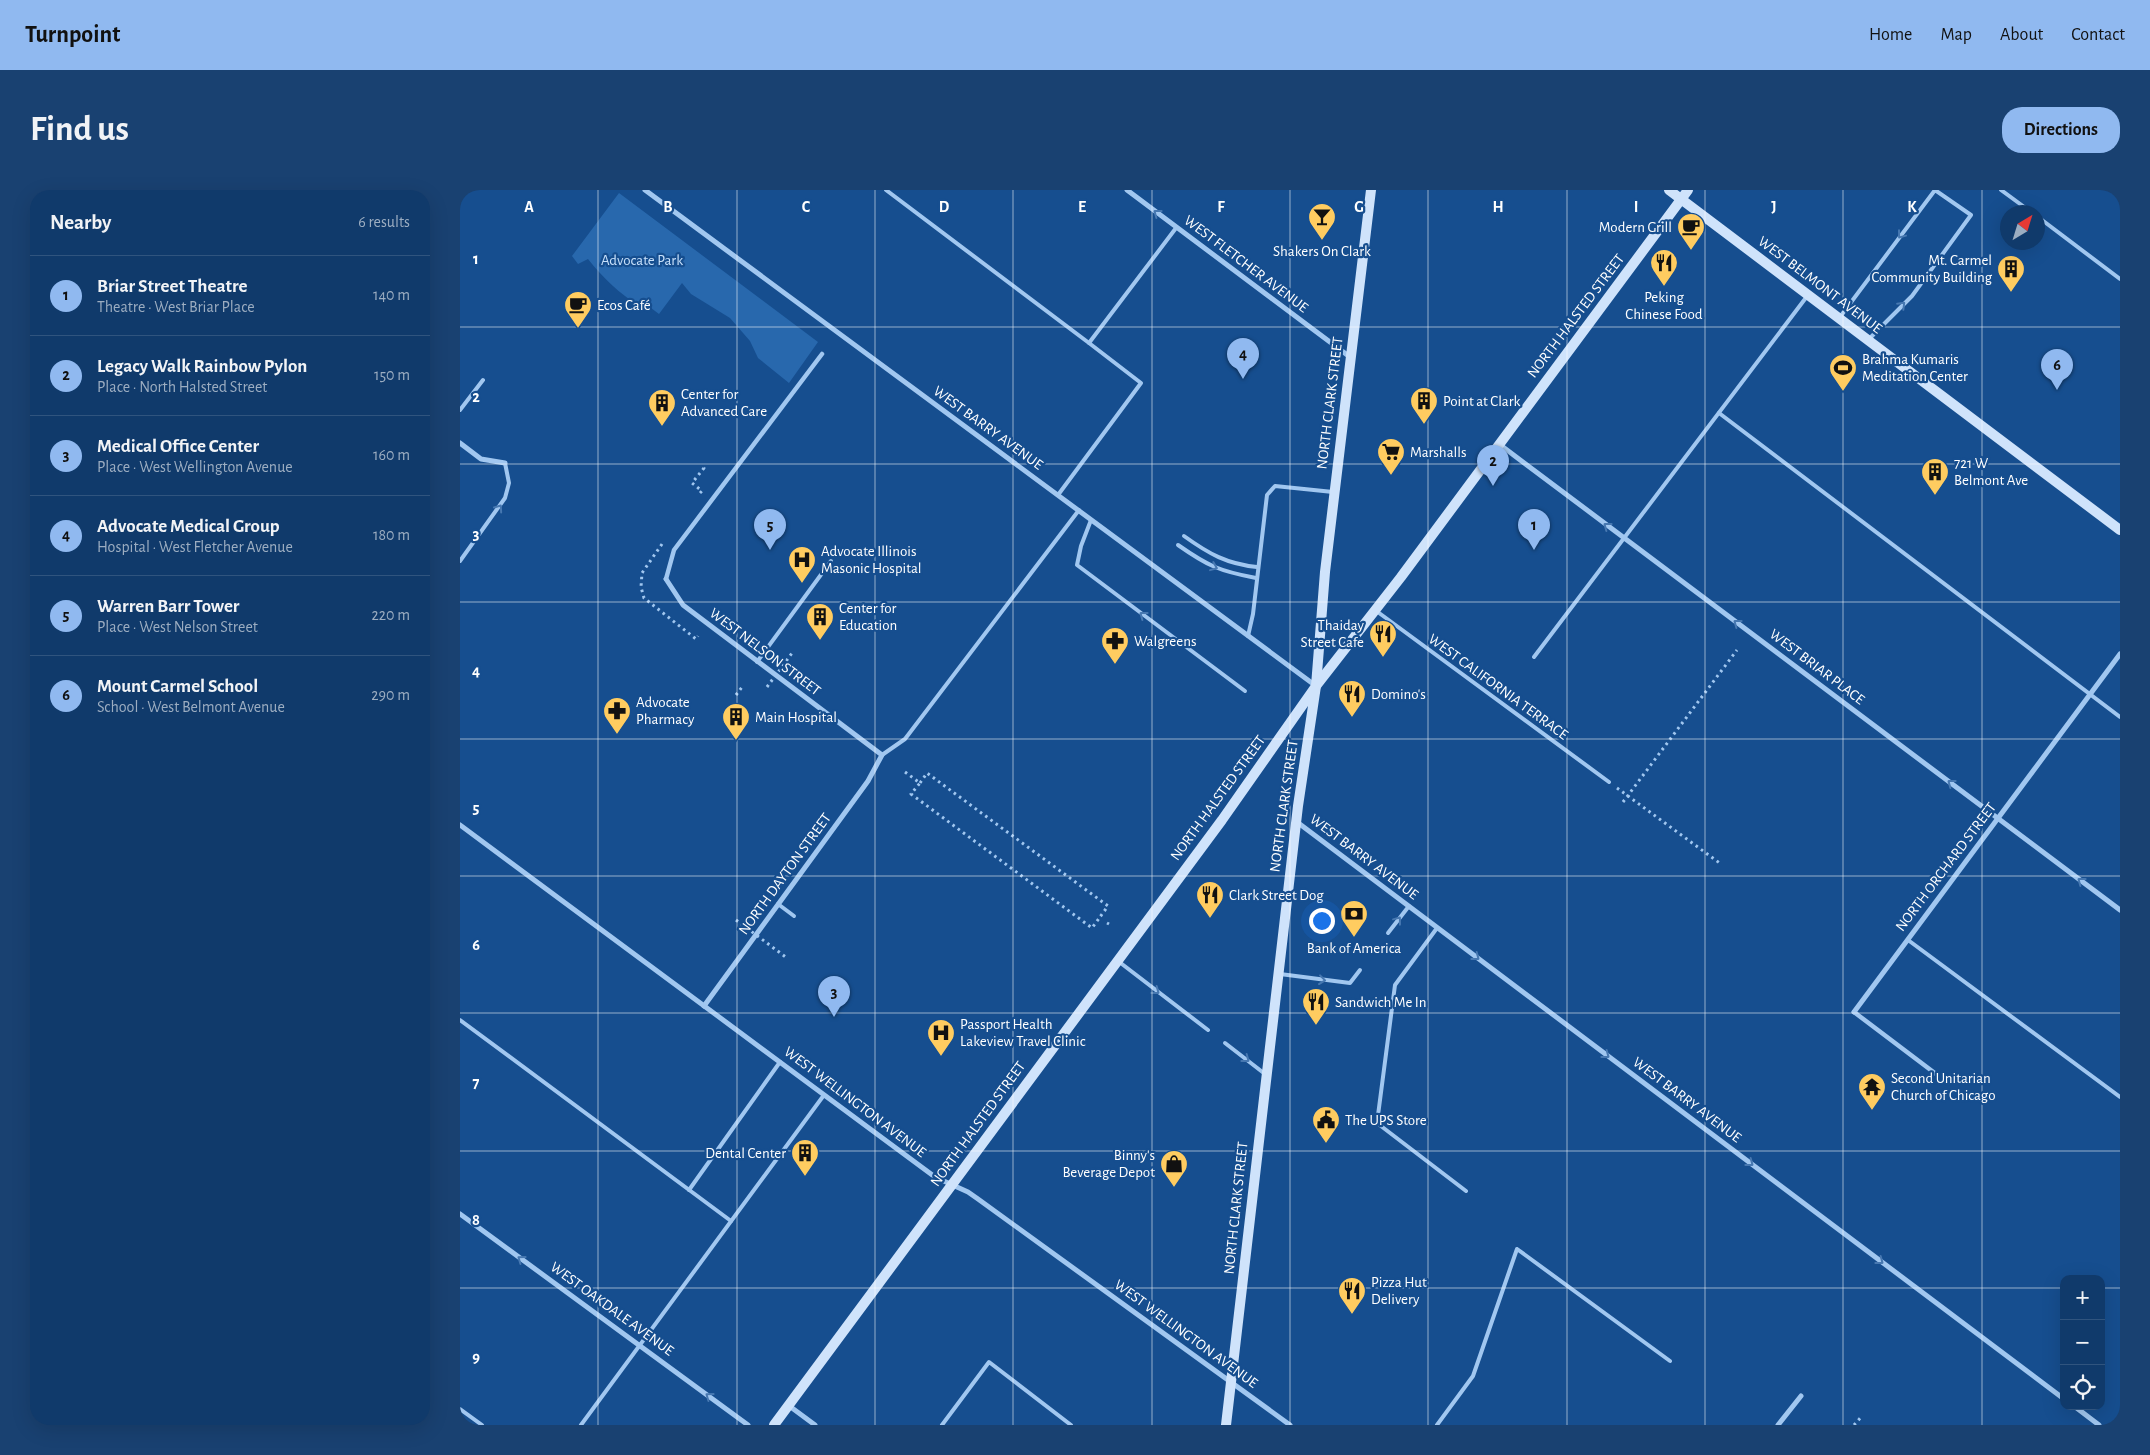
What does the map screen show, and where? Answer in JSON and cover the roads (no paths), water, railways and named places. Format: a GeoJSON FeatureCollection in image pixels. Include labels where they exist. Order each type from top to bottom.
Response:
{"type":"FeatureCollection","features":[{"type":"Feature","properties":{"kind":"main road","name":"NORTH CLARK STREET"},"geometry":{"type":"LineString","coordinates":[[1226,1425],[1296,822],[1316,686],[1324,572],[1371,190]]}},
{"type":"Feature","properties":{"kind":"main road","name":"WEST BELMONT AVENUE"},"geometry":{"type":"LineString","coordinates":[[1669,190],[2120,530]]}},
{"type":"Feature","properties":{"kind":"main road","name":"NORTH HALSTED STREET"},"geometry":{"type":"LineString","coordinates":[[774,1425],[1222,820],[1316,686],[1375,610],[1688,190]]}},
{"type":"Feature","properties":{"kind":"street","name":"WEST BARRY AVENUE"},"geometry":{"type":"LineString","coordinates":[[645,190],[1316,686]]}},
{"type":"Feature","properties":{"kind":"street","name":"WEST FLETCHER AVENUE"},"geometry":{"type":"LineString","coordinates":[[1127,190],[1350,358]]}},
{"type":"Feature","properties":{"kind":"street"},"geometry":{"type":"LineString","coordinates":[[666,579],[674,550],[822,354]]}},
{"type":"Feature","properties":{"kind":"street"},"geometry":{"type":"LineString","coordinates":[[460,443],[481,458],[505,463]]}},
{"type":"Feature","properties":{"kind":"street","name":"WEST BRIAR PLACE"},"geometry":{"type":"LineString","coordinates":[[1499,444],[2120,910]]}},
{"type":"Feature","properties":{"kind":"street","name":"WEST NELSON STREET"},"geometry":{"type":"LineString","coordinates":[[666,579],[683,605],[882,755]]}},
{"type":"Feature","properties":{"kind":"street","name":"NORTH ORCHARD STREET"},"geometry":{"type":"LineString","coordinates":[[1936,1074],[1854,1012],[2120,654]]}},
{"type":"Feature","properties":{"kind":"street","name":"NORTH DAYTON STREET"},"geometry":{"type":"LineString","coordinates":[[704,1006],[868,781],[882,755]]}},
{"type":"Feature","properties":{"kind":"street","name":"WEST BARRY AVENUE"},"geometry":{"type":"LineString","coordinates":[[1296,822],[2060,1395]]}},
{"type":"Feature","properties":{"kind":"street","name":"WEST WELLINGTON AVENUE"},"geometry":{"type":"LineString","coordinates":[[460,825],[935,1177],[973,1195],[1290,1425]]}},
{"type":"Feature","properties":{"kind":"street","name":"WEST OAKDALE AVENUE"},"geometry":{"type":"LineString","coordinates":[[460,1214],[748,1425]]}},
{"type":"Feature","properties":{"kind":"street"},"geometry":{"type":"LineString","coordinates":[[1778,1425],[1801,1396]]}},
{"type":"Feature","properties":{"kind":"street"},"geometry":{"type":"LineString","coordinates":[[788,1405],[815,1425]]}},
{"type":"Feature","properties":{"kind":"street"},"geometry":{"type":"LineString","coordinates":[[2079,1410],[2099,1425]]}},
{"type":"Feature","properties":{"kind":"lane"},"geometry":{"type":"LineString","coordinates":[[886,190],[1089,342],[1141,384],[1058,495]]}},
{"type":"Feature","properties":{"kind":"lane"},"geometry":{"type":"LineString","coordinates":[[1839,318],[1935,190],[1971,215],[1912,296],[1868,340]]}},
{"type":"Feature","properties":{"kind":"lane"},"geometry":{"type":"LineString","coordinates":[[2001,190],[2021,205]]}},
{"type":"Feature","properties":{"kind":"lane"},"geometry":{"type":"LineString","coordinates":[[2045,222],[2120,279]]}},
{"type":"Feature","properties":{"kind":"lane"},"geometry":{"type":"LineString","coordinates":[[1089,342],[1176,228]]}},
{"type":"Feature","properties":{"kind":"lane"},"geometry":{"type":"LineString","coordinates":[[1534,657],[1625,539],[1808,294]]}},
{"type":"Feature","properties":{"kind":"lane"},"geometry":{"type":"LineString","coordinates":[[460,410],[483,380]]}},
{"type":"Feature","properties":{"kind":"lane"},"geometry":{"type":"LineString","coordinates":[[1718,413],[2120,718]]}},
{"type":"Feature","properties":{"kind":"lane"},"geometry":{"type":"LineString","coordinates":[[460,561],[506,498],[509,483],[505,463]]}},
{"type":"Feature","properties":{"kind":"lane"},"geometry":{"type":"LineString","coordinates":[[1248,636],[1267,495],[1275,486],[1334,492]]}},
{"type":"Feature","properties":{"kind":"lane"},"geometry":{"type":"LineString","coordinates":[[882,755],[905,739],[1079,510]]}},
{"type":"Feature","properties":{"kind":"lane"},"geometry":{"type":"LineString","coordinates":[[1091,520],[1081,546],[1077,565],[1245,691]]}},
{"type":"Feature","properties":{"kind":"lane"},"geometry":{"type":"LineString","coordinates":[[1184,536],[1216,557],[1236,565],[1257,568]]}},
{"type":"Feature","properties":{"kind":"lane"},"geometry":{"type":"LineString","coordinates":[[1178,545],[1208,566],[1228,573],[1256,578]]}},
{"type":"Feature","properties":{"kind":"lane"},"geometry":{"type":"LineString","coordinates":[[757,662],[831,561]]}},
{"type":"Feature","properties":{"kind":"lane","name":"WEST CALIFORNIA TERRACE"},"geometry":{"type":"LineString","coordinates":[[1375,610],[1609,782]]}},
{"type":"Feature","properties":{"kind":"lane"},"geometry":{"type":"LineString","coordinates":[[778,904],[794,916]]}},
{"type":"Feature","properties":{"kind":"lane"},"geometry":{"type":"LineString","coordinates":[[1388,933],[1409,906]]}},
{"type":"Feature","properties":{"kind":"lane"},"geometry":{"type":"LineString","coordinates":[[1437,928],[1395,986],[1377,1123],[1466,1191]]}},
{"type":"Feature","properties":{"kind":"lane"},"geometry":{"type":"LineString","coordinates":[[1908,940],[2120,1097]]}},
{"type":"Feature","properties":{"kind":"lane"},"geometry":{"type":"LineString","coordinates":[[1118,961],[1208,1030]]}},
{"type":"Feature","properties":{"kind":"lane"},"geometry":{"type":"LineString","coordinates":[[1278,974],[1350,983],[1360,970]]}},
{"type":"Feature","properties":{"kind":"lane"},"geometry":{"type":"LineString","coordinates":[[460,1020],[731,1221]]}},
{"type":"Feature","properties":{"kind":"lane"},"geometry":{"type":"LineString","coordinates":[[1226,1043],[1266,1074]]}},
{"type":"Feature","properties":{"kind":"lane"},"geometry":{"type":"LineString","coordinates":[[690,1190],[780,1062]]}},
{"type":"Feature","properties":{"kind":"lane"},"geometry":{"type":"LineString","coordinates":[[581,1425],[824,1095]]}},
{"type":"Feature","properties":{"kind":"lane"},"geometry":{"type":"LineString","coordinates":[[1437,1425],[1473,1376],[1517,1249],[1670,1361]]}},
{"type":"Feature","properties":{"kind":"lane"},"geometry":{"type":"LineString","coordinates":[[942,1425],[989,1362],[1071,1425]]}},
{"type":"Feature","properties":{"kind":"lane"},"geometry":{"type":"LineString","coordinates":[[460,1409],[482,1425]]}},
{"type":"Feature","properties":{"kind":"place","name":"Shakers On Clark"},"geometry":{"type":"Point","coordinates":[1322,241]}},
{"type":"Feature","properties":{"kind":"place","name":"Modern Grill"},"geometry":{"type":"Point","coordinates":[1691,251]}},
{"type":"Feature","properties":{"kind":"place","name":"Peking Chinese Food"},"geometry":{"type":"Point","coordinates":[1664,287]}},
{"type":"Feature","properties":{"kind":"place","name":"Mt. Carmel Community Building"},"geometry":{"type":"Point","coordinates":[2011,293]}},
{"type":"Feature","properties":{"kind":"place","name":"Ecos Café"},"geometry":{"type":"Point","coordinates":[578,329]}},
{"type":"Feature","properties":{"kind":"place","name":"Advocate Medical Group"},"geometry":{"type":"Point","coordinates":[1243,379]}},
{"type":"Feature","properties":{"kind":"place","name":"Mount Carmel School"},"geometry":{"type":"Point","coordinates":[2057,390]}},
{"type":"Feature","properties":{"kind":"place","name":"Brahma Kumaris Meditation Center"},"geometry":{"type":"Point","coordinates":[1843,392]}},
{"type":"Feature","properties":{"kind":"place","name":"Point at Clark"},"geometry":{"type":"Point","coordinates":[1424,425]}},
{"type":"Feature","properties":{"kind":"place","name":"Center for Advanced Care"},"geometry":{"type":"Point","coordinates":[662,427]}},
{"type":"Feature","properties":{"kind":"place","name":"Marshalls"},"geometry":{"type":"Point","coordinates":[1391,476]}},
{"type":"Feature","properties":{"kind":"place","name":"Legacy Walk Rainbow Pylon"},"geometry":{"type":"Point","coordinates":[1493,486]}},
{"type":"Feature","properties":{"kind":"place","name":"721 W Belmont Ave"},"geometry":{"type":"Point","coordinates":[1935,496]}},
{"type":"Feature","properties":{"kind":"place","name":"Warren Barr Tower"},"geometry":{"type":"Point","coordinates":[770,550]}},
{"type":"Feature","properties":{"kind":"place","name":"Briar Street Theatre"},"geometry":{"type":"Point","coordinates":[1534,550]}},
{"type":"Feature","properties":{"kind":"place","name":"Advocate Illinois Masonic Hospital"},"geometry":{"type":"Point","coordinates":[802,584]}},
{"type":"Feature","properties":{"kind":"place","name":"Center for Education"},"geometry":{"type":"Point","coordinates":[820,641]}},
{"type":"Feature","properties":{"kind":"place","name":"Thaiday Street Cafe"},"geometry":{"type":"Point","coordinates":[1383,658]}},
{"type":"Feature","properties":{"kind":"place","name":"Walgreens"},"geometry":{"type":"Point","coordinates":[1115,665]}},
{"type":"Feature","properties":{"kind":"place","name":"Domino's"},"geometry":{"type":"Point","coordinates":[1352,718]}},
{"type":"Feature","properties":{"kind":"place","name":"Advocate Pharmacy"},"geometry":{"type":"Point","coordinates":[617,735]}},
{"type":"Feature","properties":{"kind":"place","name":"Main Hospital"},"geometry":{"type":"Point","coordinates":[736,741]}},
{"type":"Feature","properties":{"kind":"place","name":"Clark Street Dog"},"geometry":{"type":"Point","coordinates":[1210,919]}},
{"type":"Feature","properties":{"kind":"place","name":"Bank of America"},"geometry":{"type":"Point","coordinates":[1354,938]}},
{"type":"Feature","properties":{"kind":"place","name":"Medical Office Center"},"geometry":{"type":"Point","coordinates":[834,1017]}},
{"type":"Feature","properties":{"kind":"place","name":"Sandwich Me In"},"geometry":{"type":"Point","coordinates":[1316,1026]}},
{"type":"Feature","properties":{"kind":"place","name":"Passport Health Lakeview Travel Clinic"},"geometry":{"type":"Point","coordinates":[941,1057]}},
{"type":"Feature","properties":{"kind":"place","name":"Second Unitarian Church of Chicago"},"geometry":{"type":"Point","coordinates":[1872,1111]}},
{"type":"Feature","properties":{"kind":"place","name":"The UPS Store"},"geometry":{"type":"Point","coordinates":[1326,1144]}},
{"type":"Feature","properties":{"kind":"place","name":"Dental Center"},"geometry":{"type":"Point","coordinates":[805,1177]}},
{"type":"Feature","properties":{"kind":"place","name":"Binny's Beverage Depot"},"geometry":{"type":"Point","coordinates":[1174,1188]}},
{"type":"Feature","properties":{"kind":"place","name":"Pizza Hut Delivery"},"geometry":{"type":"Point","coordinates":[1352,1315]}},
{"type":"Feature","properties":{"kind":"park label","name":"Advocate Park"},"geometry":{"type":"Point","coordinates":[642,260]}}]}
